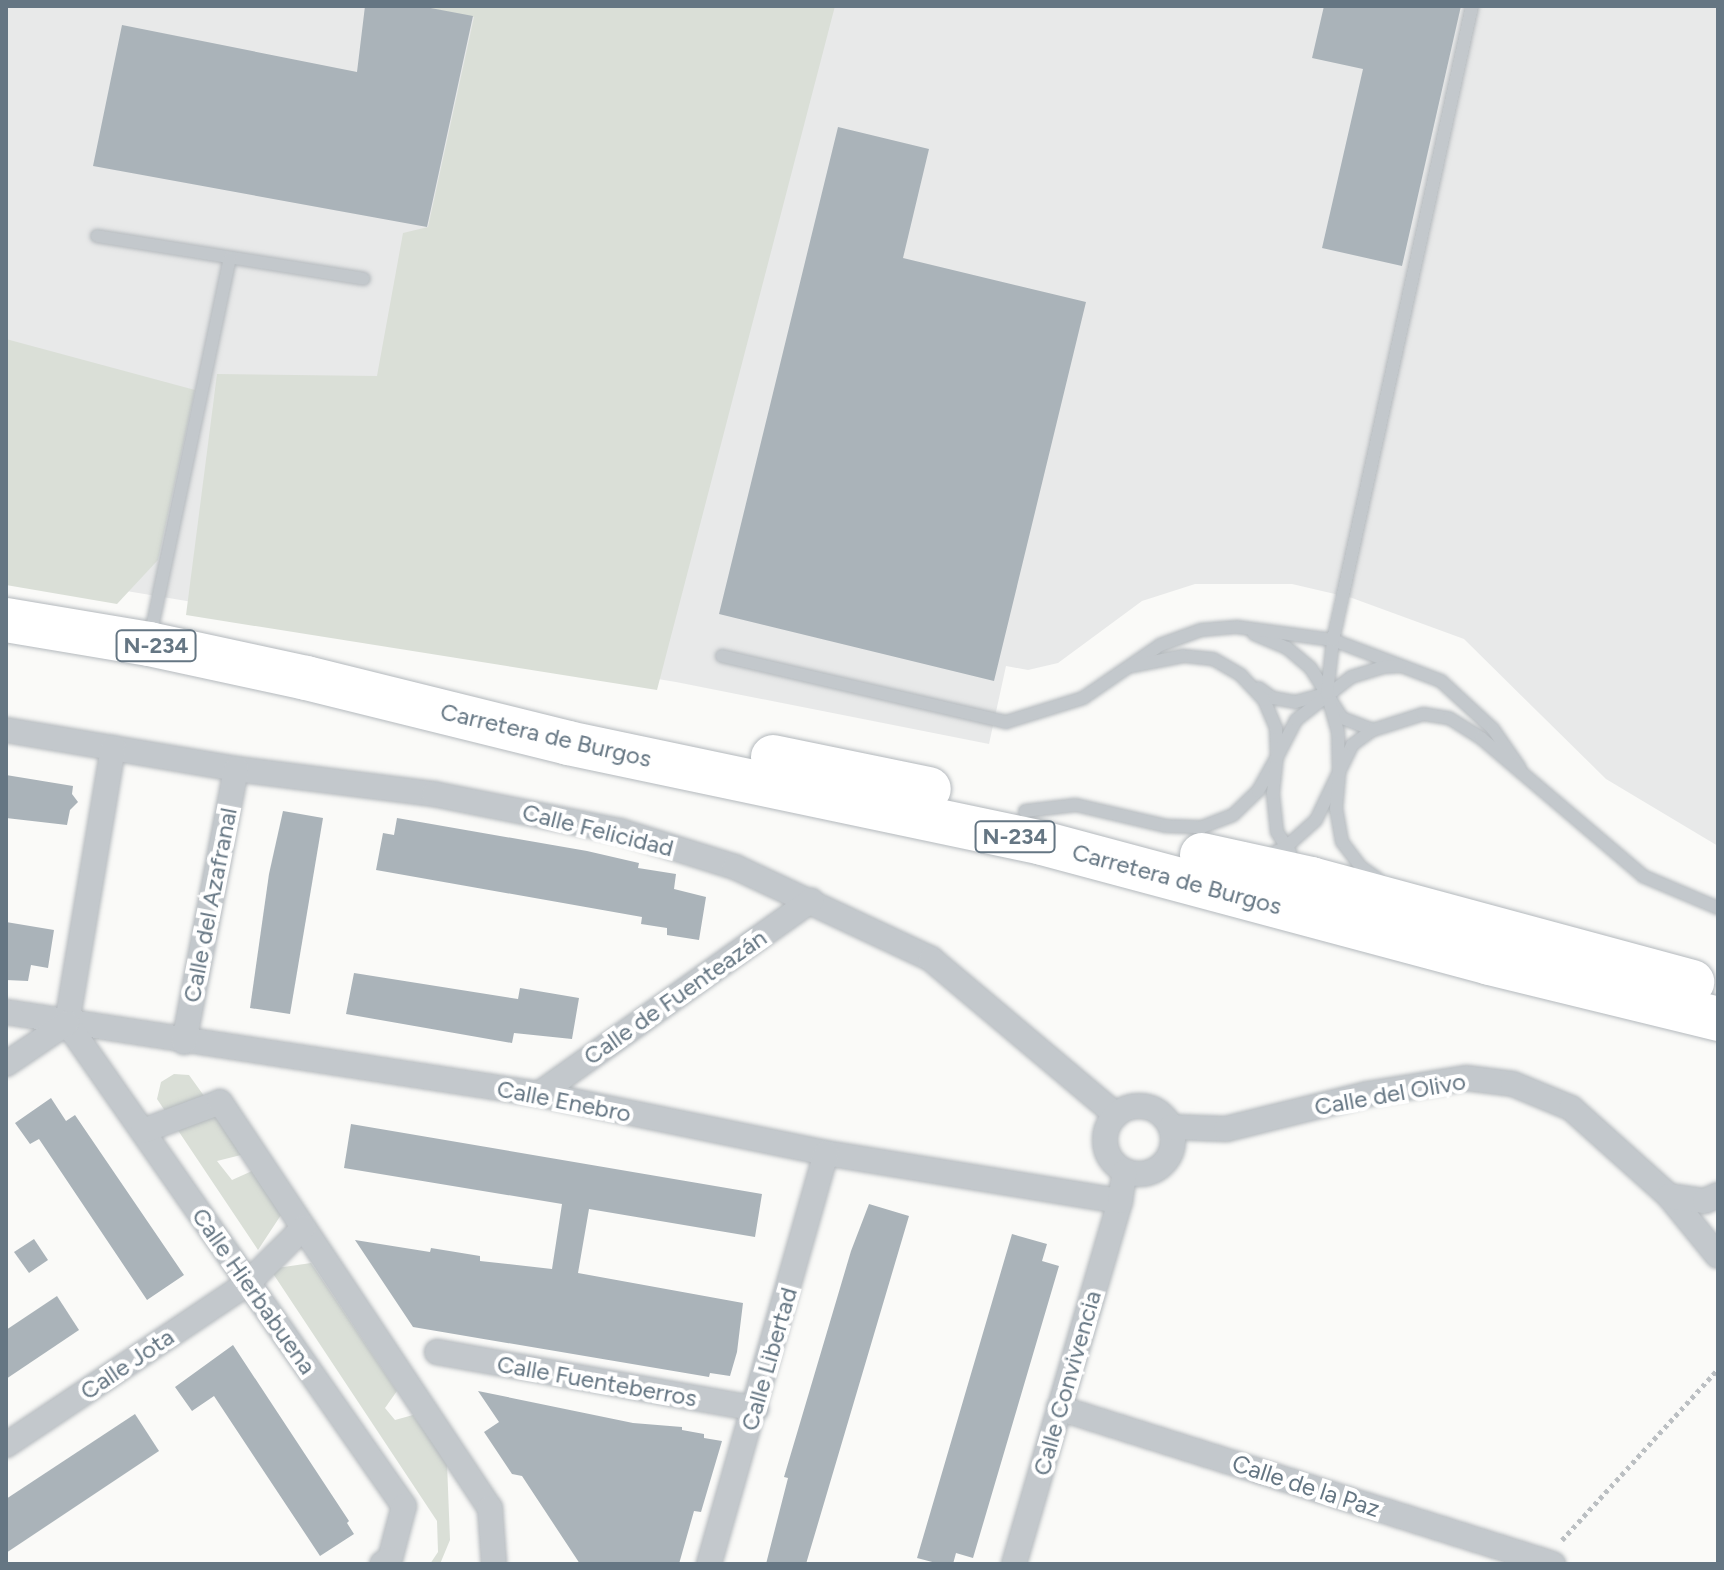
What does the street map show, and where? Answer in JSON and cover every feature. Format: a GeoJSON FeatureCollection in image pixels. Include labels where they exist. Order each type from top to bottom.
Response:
{"type":"FeatureCollection","features":[{"type":"Feature","properties":{"kind":"highway","name":"Carretera de Burgos"},"geometry":{"type":"LineString","coordinates":[[6,620],[149,644],[306,678],[568,743],[862,805],[1043,829],[1308,875],[1718,989]]}},
{"type":"Feature","properties":{"kind":"highway","name":"Carretera de Burgos"},"geometry":{"type":"LineString","coordinates":[[306,678],[847,770],[1489,963],[1718,1019]]}},
{"type":"Feature","properties":{"kind":"highway"},"geometry":{"type":"LineString","coordinates":[[1043,829],[1249,919],[1718,1038]]}},
{"type":"Feature","properties":{"kind":"street","name":"Calle Felicidad"},"geometry":{"type":"LineString","coordinates":[[6,730],[236,769],[434,794],[620,831],[735,867],[931,959],[1116,1115]]}},
{"type":"Feature","properties":{"kind":"street"},"geometry":{"type":"LineString","coordinates":[[6,1064],[67,1023],[113,748]]}},
{"type":"Feature","properties":{"kind":"street","name":"Calle del Azafranal"},"geometry":{"type":"LineString","coordinates":[[184,1042],[236,769]]}},
{"type":"Feature","properties":{"kind":"street","name":"Calle de Fuenteazán"},"geometry":{"type":"LineString","coordinates":[[539,1094],[811,901]]}},
{"type":"Feature","properties":{"kind":"street","name":"Calle Enebro"},"geometry":{"type":"LineString","coordinates":[[6,1012],[184,1042],[539,1094],[826,1153],[1120,1201]]}},
{"type":"Feature","properties":{"kind":"street","name":"Calle Hierbabuena"},"geometry":{"type":"LineString","coordinates":[[67,1023],[404,1506],[390,1559],[382,1564]]}},
{"type":"Feature","properties":{"kind":"street","name":"Calle del Olivo"},"geometry":{"type":"LineString","coordinates":[[1171,1127],[1226,1129],[1367,1094],[1466,1078],[1513,1084],[1571,1108],[1669,1196],[1718,1256]]}},
{"type":"Feature","properties":{"kind":"street"},"geometry":{"type":"LineString","coordinates":[[143,1131],[220,1102],[490,1508],[494,1564]]}},
{"type":"Feature","properties":{"kind":"street"},"geometry":{"type":"LineString","coordinates":[[1147,1106],[1166,1118],[1171,1127],[1173,1141],[1163,1165],[1151,1171],[1125,1171],[1110,1156],[1106,1145],[1110,1124],[1125,1109],[1147,1106]]}},
{"type":"Feature","properties":{"kind":"street","name":"Calle Libertad"},"geometry":{"type":"LineString","coordinates":[[709,1564],[756,1409],[826,1153]]}},
{"type":"Feature","properties":{"kind":"street","name":"Calle Convivencia"},"geometry":{"type":"LineString","coordinates":[[1014,1564],[1120,1201],[1125,1171]]}},
{"type":"Feature","properties":{"kind":"street"},"geometry":{"type":"LineString","coordinates":[[1669,1196],[1705,1201],[1718,1195]]}},
{"type":"Feature","properties":{"kind":"street","name":"Calle Jota"},"geometry":{"type":"LineString","coordinates":[[6,1445],[248,1283],[303,1228]]}},
{"type":"Feature","properties":{"kind":"street","name":"Calle Fuenteberros"},"geometry":{"type":"LineString","coordinates":[[437,1352],[756,1409]]}},
{"type":"Feature","properties":{"kind":"street","name":"Calle de la Paz"},"geometry":{"type":"LineString","coordinates":[[1059,1408],[1548,1562]]}},
{"type":"Feature","properties":{"kind":"lane"},"geometry":{"type":"LineString","coordinates":[[1472,6],[1333,640],[1327,693],[1338,732],[1336,809],[1342,842],[1361,867],[1388,886],[1489,913],[1558,947]]}},
{"type":"Feature","properties":{"kind":"lane"},"geometry":{"type":"LineString","coordinates":[[97,236],[364,279]]}},
{"type":"Feature","properties":{"kind":"lane"},"geometry":{"type":"LineString","coordinates":[[149,644],[230,258]]}},
{"type":"Feature","properties":{"kind":"lane"},"geometry":{"type":"LineString","coordinates":[[1237,627],[1287,648],[1310,667],[1342,718],[1373,730]]}},
{"type":"Feature","properties":{"kind":"lane"},"geometry":{"type":"LineString","coordinates":[[722,656],[1006,722],[1083,698],[1160,645],[1201,630],[1237,627],[1333,640],[1441,681],[1493,729],[1520,768]]}},
{"type":"Feature","properties":{"kind":"lane"},"geometry":{"type":"LineString","coordinates":[[1125,667],[1183,656],[1213,659],[1273,698],[1295,702],[1327,693]]}},
{"type":"Feature","properties":{"kind":"lane"},"geometry":{"type":"LineString","coordinates":[[1043,829],[1076,805],[1166,826],[1202,827],[1233,815],[1258,791],[1296,720],[1327,693],[1362,674],[1383,667],[1408,666]]}},
{"type":"Feature","properties":{"kind":"lane"},"geometry":{"type":"LineString","coordinates":[[1241,675],[1264,700],[1276,728],[1273,793],[1277,832],[1308,875]]}},
{"type":"Feature","properties":{"kind":"lane"},"geometry":{"type":"LineString","coordinates":[[1308,875],[1316,820],[1352,745],[1373,730],[1423,714],[1449,718],[1520,768],[1643,876],[1718,908]]}},
{"type":"Feature","properties":{"kind":"lane"},"geometry":{"type":"LineString","coordinates":[[1193,866],[1207,869],[1246,866]]}},
{"type":"Feature","properties":{"kind":"lane"},"geometry":{"type":"LineString","coordinates":[[1430,931],[1489,963]]}},
{"type":"Feature","properties":{"kind":"path"},"geometry":{"type":"LineString","coordinates":[[1548,1562],[1718,1369]]}},
{"type":"Feature","properties":{"kind":"shaded area"},"geometry":{"type":"Polygon","coordinates":[[[6,6],[1718,6],[1718,846],[1606,779],[1464,639],[1352,598],[1292,584],[1195,584],[1142,601],[1058,663],[1028,670],[1006,666],[989,744],[676,682],[6,571],[6,6]]]}},
{"type":"Feature","properties":{"kind":"shaded area"},"geometry":{"type":"Polygon","coordinates":[[[418,6],[835,6],[657,690],[186,615],[217,374],[377,376],[403,233],[428,227],[474,17],[418,6]]]}},
{"type":"Feature","properties":{"kind":"shaded area"},"geometry":{"type":"Polygon","coordinates":[[[6,339],[195,390],[158,560],[117,604],[6,585],[6,339]]]}},
{"type":"Feature","properties":{"kind":"shaded area"},"geometry":{"type":"Polygon","coordinates":[[[174,1074],[189,1075],[207,1100],[227,1113],[241,1155],[217,1161],[232,1180],[252,1171],[281,1215],[258,1250],[157,1099],[161,1082],[174,1074]]]}},
{"type":"Feature","properties":{"kind":"shaded area"},"geometry":{"type":"Polygon","coordinates":[[[311,1263],[397,1391],[385,1408],[395,1420],[413,1415],[447,1463],[450,1540],[440,1564],[430,1564],[438,1552],[437,1521],[270,1269],[311,1263]]]}},
{"type":"Feature","properties":{"kind":"building"},"geometry":{"type":"Polygon","coordinates":[[[365,6],[420,6],[473,16],[427,227],[93,166],[122,25],[357,72],[365,6]]]}},
{"type":"Feature","properties":{"kind":"building"},"geometry":{"type":"Polygon","coordinates":[[[1324,6],[1461,6],[1402,266],[1322,248],[1363,69],[1312,58],[1324,6]]]}},
{"type":"Feature","properties":{"kind":"building"},"geometry":{"type":"Polygon","coordinates":[[[838,127],[929,149],[903,258],[1086,302],[994,681],[719,614],[838,127]]]}},
{"type":"Feature","properties":{"kind":"building"},"geometry":{"type":"Polygon","coordinates":[[[6,775],[73,786],[72,794],[78,802],[70,810],[67,825],[6,818],[6,775]]]}},
{"type":"Feature","properties":{"kind":"building"},"geometry":{"type":"Polygon","coordinates":[[[283,811],[323,818],[290,1014],[250,1008],[269,874],[283,811]]]}},
{"type":"Feature","properties":{"kind":"building"},"geometry":{"type":"Polygon","coordinates":[[[397,818],[587,851],[639,863],[638,868],[676,874],[674,889],[706,897],[699,940],[667,935],[667,928],[641,924],[642,917],[376,870],[383,833],[394,835],[397,818]]]}},
{"type":"Feature","properties":{"kind":"building"},"geometry":{"type":"Polygon","coordinates":[[[6,922],[54,930],[48,968],[31,965],[28,981],[6,980],[6,922]]]}},
{"type":"Feature","properties":{"kind":"building"},"geometry":{"type":"Polygon","coordinates":[[[354,973],[518,999],[520,988],[579,998],[572,1039],[514,1033],[512,1043],[346,1014],[354,973]]]}},
{"type":"Feature","properties":{"kind":"building"},"geometry":{"type":"Polygon","coordinates":[[[51,1098],[66,1121],[75,1115],[184,1275],[147,1300],[39,1139],[30,1144],[15,1123],[51,1098]]]}},
{"type":"Feature","properties":{"kind":"building"},"geometry":{"type":"Polygon","coordinates":[[[351,1124],[762,1194],[755,1237],[589,1209],[578,1273],[743,1303],[737,1352],[730,1376],[710,1373],[709,1377],[413,1327],[355,1240],[430,1252],[431,1248],[480,1256],[480,1261],[552,1269],[562,1204],[344,1168],[351,1124]]]}},
{"type":"Feature","properties":{"kind":"building"},"geometry":{"type":"Polygon","coordinates":[[[869,1204],[909,1216],[806,1564],[766,1564],[788,1478],[784,1477],[851,1251],[869,1204]]]}},
{"type":"Feature","properties":{"kind":"building"},"geometry":{"type":"Polygon","coordinates":[[[1012,1234],[1047,1244],[1042,1261],[1059,1266],[973,1558],[956,1553],[953,1564],[940,1564],[917,1558],[1012,1234]]]}},
{"type":"Feature","properties":{"kind":"building"},"geometry":{"type":"Polygon","coordinates":[[[34,1239],[48,1260],[29,1273],[14,1252],[34,1239]]]}},
{"type":"Feature","properties":{"kind":"building"},"geometry":{"type":"Polygon","coordinates":[[[57,1296],[79,1330],[6,1379],[6,1330],[57,1296]]]}},
{"type":"Feature","properties":{"kind":"building"},"geometry":{"type":"Polygon","coordinates":[[[233,1345],[349,1521],[347,1523],[354,1534],[320,1556],[214,1396],[192,1411],[175,1387],[233,1345]]]}},
{"type":"Feature","properties":{"kind":"building"},"geometry":{"type":"Polygon","coordinates":[[[478,1391],[633,1423],[682,1427],[682,1430],[704,1434],[704,1438],[722,1441],[701,1512],[694,1511],[679,1564],[580,1564],[522,1476],[512,1474],[484,1432],[499,1422],[478,1391]]]}},
{"type":"Feature","properties":{"kind":"building"},"geometry":{"type":"Polygon","coordinates":[[[135,1414],[159,1451],[6,1553],[6,1499],[135,1414]]]}}]}
